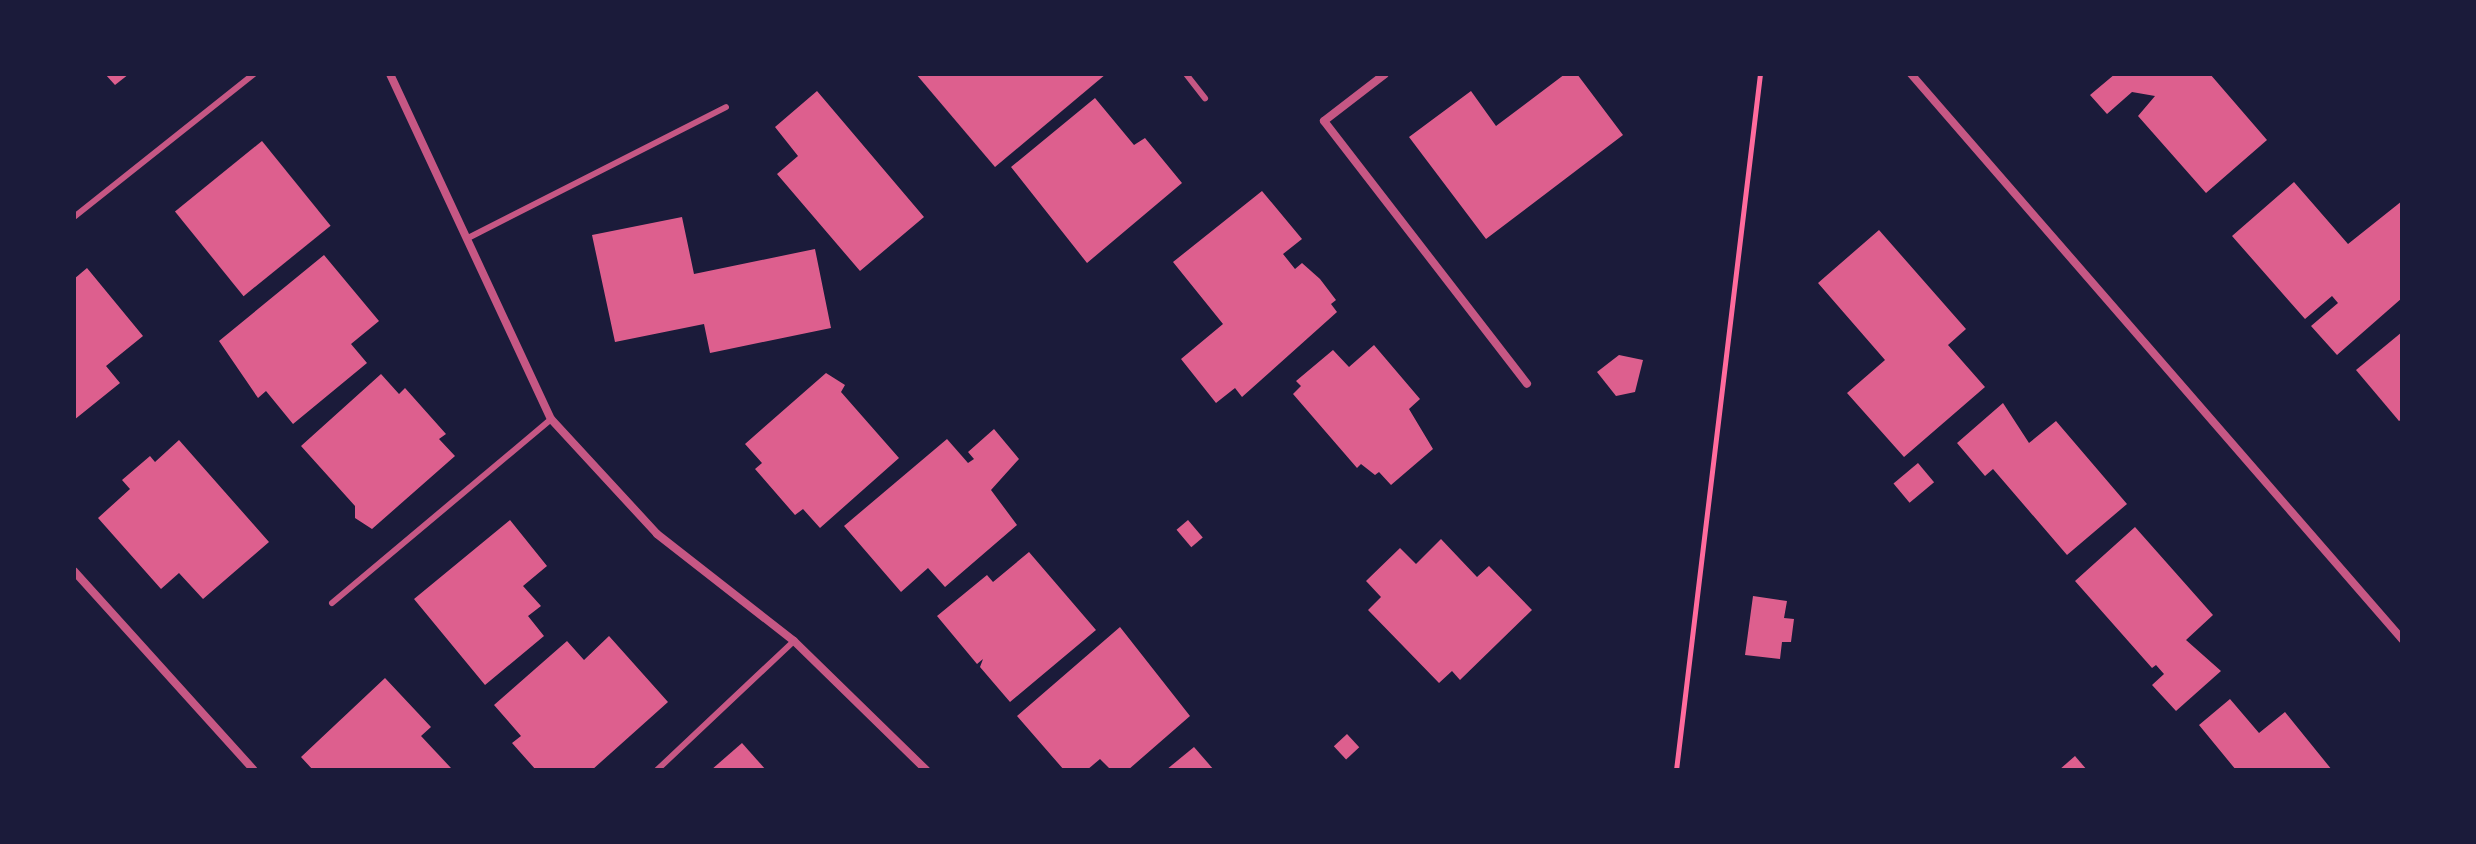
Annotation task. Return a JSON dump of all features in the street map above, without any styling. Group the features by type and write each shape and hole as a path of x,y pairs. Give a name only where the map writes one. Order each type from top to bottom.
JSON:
{"street":[{"path":"390,74 470,237 551,419 657,534 794,641 926,770"},
{"path":"1385,74 1324,121 1527,384"},
{"path":"1911,74 2402,639"},
{"path":"74,571 254,770"}],"lane":[{"path":"74,217 254,74"},
{"path":"1186,74 1205,98"},
{"path":"470,237 726,107"},
{"path":"332,603 551,419"},
{"path":"657,770 794,641"}],"path":[{"path":"1676,770 1760,74"}],"building":[{"path":"105,74 129,74 115,85"},
{"path":"916,74 1106,74 995,167"},
{"path":"1565,74 1577,74 1623,135 1486,239 1409,137 1471,91 1496,126"},
{"path":"2115,74 2210,74 2267,140 2206,193 2138,116 2155,96 2132,92 2107,114 2090,95"},
{"path":"817,91 924,217 860,271 777,174 798,156 775,127"},
{"path":"1095,98 1134,145 1145,138 1182,183 1087,263 1011,167"},
{"path":"262,141 331,226 244,296 175,211"},
{"path":"2294,182 2348,244 2402,201 2402,298 2337,355 2311,326 2338,303 2332,296 2305,319 2232,236"},
{"path":"1262,191 1302,239 1283,254 1295,269 1302,263 1320,279 1336,300 1331,304 1337,312 1242,397 1235,388 1216,403 1181,359 1223,324 1173,262"},
{"path":"682,217 694,274 815,249 831,328 710,353 704,324 615,342 592,235"},
{"path":"1879,230 1966,329 1948,345 1985,387 1904,457 1847,393 1885,360 1818,283"},
{"path":"324,255 379,321 351,344 367,363 293,424 266,391 258,398 219,341"},
{"path":"87,268 143,336 106,366 120,383 74,420 74,279"},
{"path":"2402,332 2402,419 2399,421 2356,370"},
{"path":"1374,345 1420,399 1409,409 1433,449 1391,485 1379,472 1375,475 1361,464 1357,468 1293,394 1301,386 1296,381 1333,350 1349,367"},
{"path":"1619,355 1643,360 1635,392 1616,396 1597,372"},
{"path":"826,373 845,385 841,392 899,458 820,528 803,509 795,515 755,469 762,463 745,444"},
{"path":"381,374 399,394 405,388 446,434 439,439 455,456 372,529 355,518 355,506 301,446"},
{"path":"2003,403 2029,443 2056,421 2127,504 2067,555 1993,469 1985,476 1957,443"},
{"path":"994,429 1019,459 991,490 1017,525 945,587 928,568 901,592 844,526 947,439 968,463 974,459 968,452"},
{"path":"179,440 269,542 203,599 179,573 161,589 98,518 130,489 122,480 150,456 155,462"},
{"path":"1918,463 1934,482 1910,503 1893,484"},
{"path":"510,520 547,566 523,586 541,606 528,616 544,636 485,685 414,599"},
{"path":"1188,520 1203,538 1191,547 1177,530"},
{"path":"2135,527 2213,615 2186,640 2221,671 2176,711 2152,685 2164,674 2156,665 2152,668 2075,581"},
{"path":"1441,539 1477,577 1489,566 1532,610 1460,680 1452,671 1439,683 1368,610 1381,597 1366,581 1400,548 1416,564"},
{"path":"1029,552 1096,630 1010,702 980,667 983,659 977,664 937,616 987,575 993,582"},
{"path":"1753,596 1787,601 1784,618 1794,619 1791,642 1782,642 1780,659 1745,655"},
{"path":"1120,627 1190,716 1128,770 1111,770 1100,759 1087,770 1064,770 1017,716"},
{"path":"609,636 668,702 592,770 536,770 512,743 521,736 494,705 567,641 584,660"},
{"path":"385,678 431,727 421,736 451,768 313,770 301,757"},
{"path":"2230,699 2259,733 2285,712 2332,770 2236,770 2199,725"},
{"path":"1347,734 1359,747 1346,759 1334,746"},
{"path":"742,743 766,770 711,770"},
{"path":"1194,747 1214,770 1166,770"},
{"path":"2075,756 2087,770 2059,770"}]}
